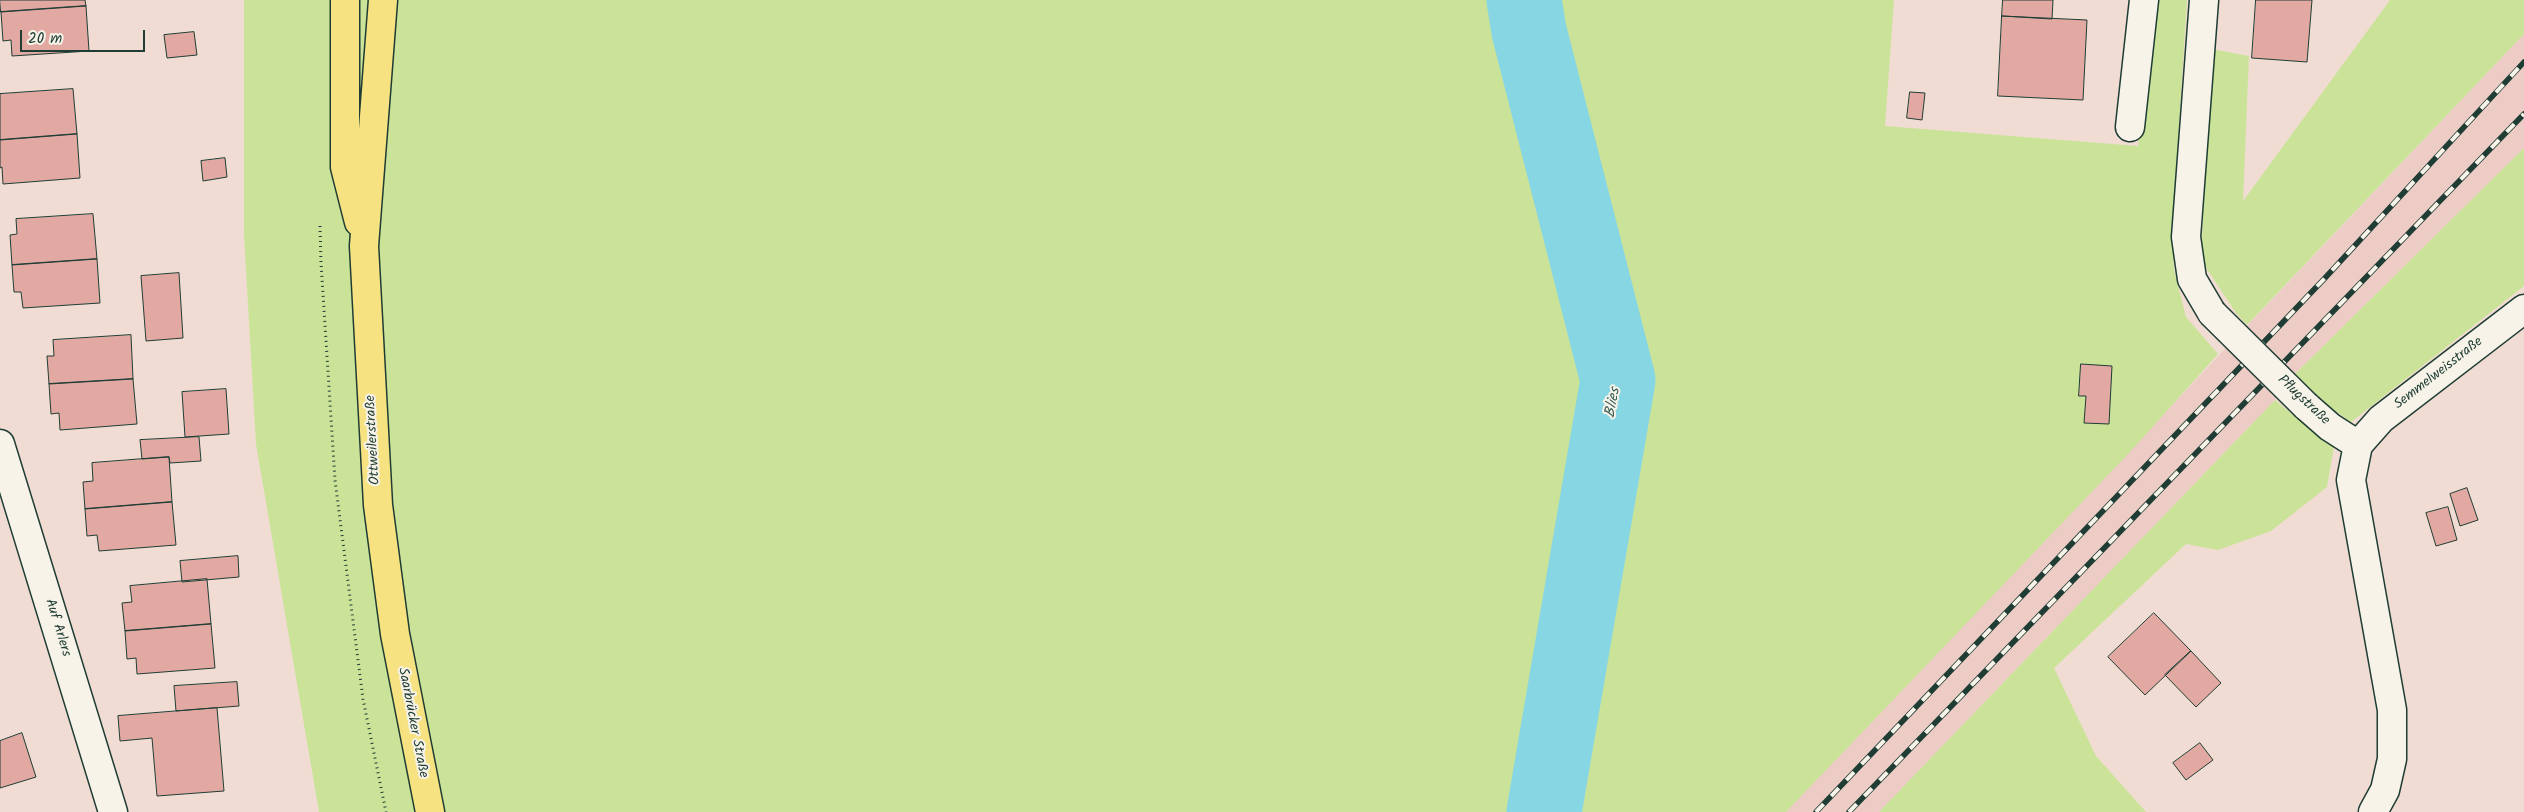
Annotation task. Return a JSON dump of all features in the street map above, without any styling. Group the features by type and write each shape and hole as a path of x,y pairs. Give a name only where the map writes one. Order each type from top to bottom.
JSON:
{"main road":[{"name":"Ottweilerstraße","path":"345,0 345,166 364,246"},
{"name":"Ottweilerstraße","path":"383,0 364,246 378,505 395,634"},
{"name":"Saarbrücker Straße","path":"395,634 430,812"}],"street":[{"path":"2130,127 2144,0"},
{"name":"Pflugstraße","path":"2204,0 2186,237 2192,280 2212,313 2306,406 2330,427 2358,444"},
{"name":"Semmelweisstraße","path":"2358,444 2381,419 2524,308"},
{"name":"Auf Arlers","path":"0,444 113,812"},
{"path":"2358,444 2351,480 2392,710 2392,759 2385,790 2373,812"}],"shaded area":[{"path":"2524,34 2524,148 2295,374 2275,400 1879,812 1786,812"}],"green space":[{"path":"244,0 1894,0 1885,126 2138,146 2154,0 2187,0 2172,233 2174,270 2186,317 2218,354 2129,453 1786,812 319,812 256,444 244,235"},
{"path":"2390,0 2524,0 2524,34 2247,325 2236,313 2201,260 2211,49 2249,56 2243,201"},
{"path":"2524,148 2524,286 2351,422 2325,404 2295,374"},
{"path":"2275,400 2334,446 2327,487 2271,531 2218,550 2186,544 2054,668 2096,756 2146,812 1879,812"}],"building":[{"path":"0,0 85,0 86,6 1,12"},
{"path":"2003,0 2053,0 2052,19 2002,16"},
{"path":"2256,0 2312,0 2307,62 2252,58"},
{"path":"86,6 89,51 12,56 11,40 3,41 1,12"},
{"path":"2002,16 2087,20 2083,100 1998,96"},
{"path":"194,32 197,55 167,58 164,35"},
{"path":"73,89 77,134 0,140 0,94"},
{"path":"1910,92 1925,93 1922,120 1907,118"},
{"path":"77,134 80,178 3,184 2,167 0,168 0,140"},
{"path":"225,158 227,177 203,181 201,161"},
{"path":"93,214 97,259 12,265 10,235 17,234 16,219"},
{"path":"97,259 100,303 23,308 21,292 14,292 12,265"},
{"path":"179,273 183,338 146,341 141,276"},
{"path":"131,335 133,379 49,384 47,356 54,356 53,340"},
{"path":"2081,364 2112,366 2109,424 2084,423 2086,396 2079,396"},
{"path":"133,379 137,424 60,430 59,413 51,414 49,384"},
{"path":"226,389 229,434 185,437 182,392"},
{"path":"199,437 201,461 170,463 169,457 142,459 140,440"},
{"path":"169,457 172,502 85,509 83,482 93,481 92,463"},
{"path":"2467,488 2478,520 2460,526 2450,494"},
{"path":"172,502 176,545 99,551 97,535 87,536 85,509"},
{"path":"2448,507 2457,540 2436,546 2426,513"},
{"path":"238,556 239,577 182,582 180,561"},
{"path":"207,579 211,624 125,631 122,603 132,602 130,586"},
{"path":"2154,613 2191,651 2145,695 2108,657"},
{"path":"211,624 215,668 137,674 136,658 127,659 125,631"},
{"path":"2191,651 2221,683 2196,707 2165,675"},
{"path":"237,682 239,706 176,711 174,686"},
{"path":"217,708 224,791 157,796 152,738 120,741 118,716"},
{"path":"22,733 36,777 0,788 0,741"},
{"path":"2200,743 2213,760 2186,780 2173,763"}],"waterway":[{"name":"Blies","path":"1524,0 1529,31 1618,380 1544,812"}],"railway":[{"path":"1816,812 2325,278 2524,62"},
{"path":"1849,812 2524,114"}]}
